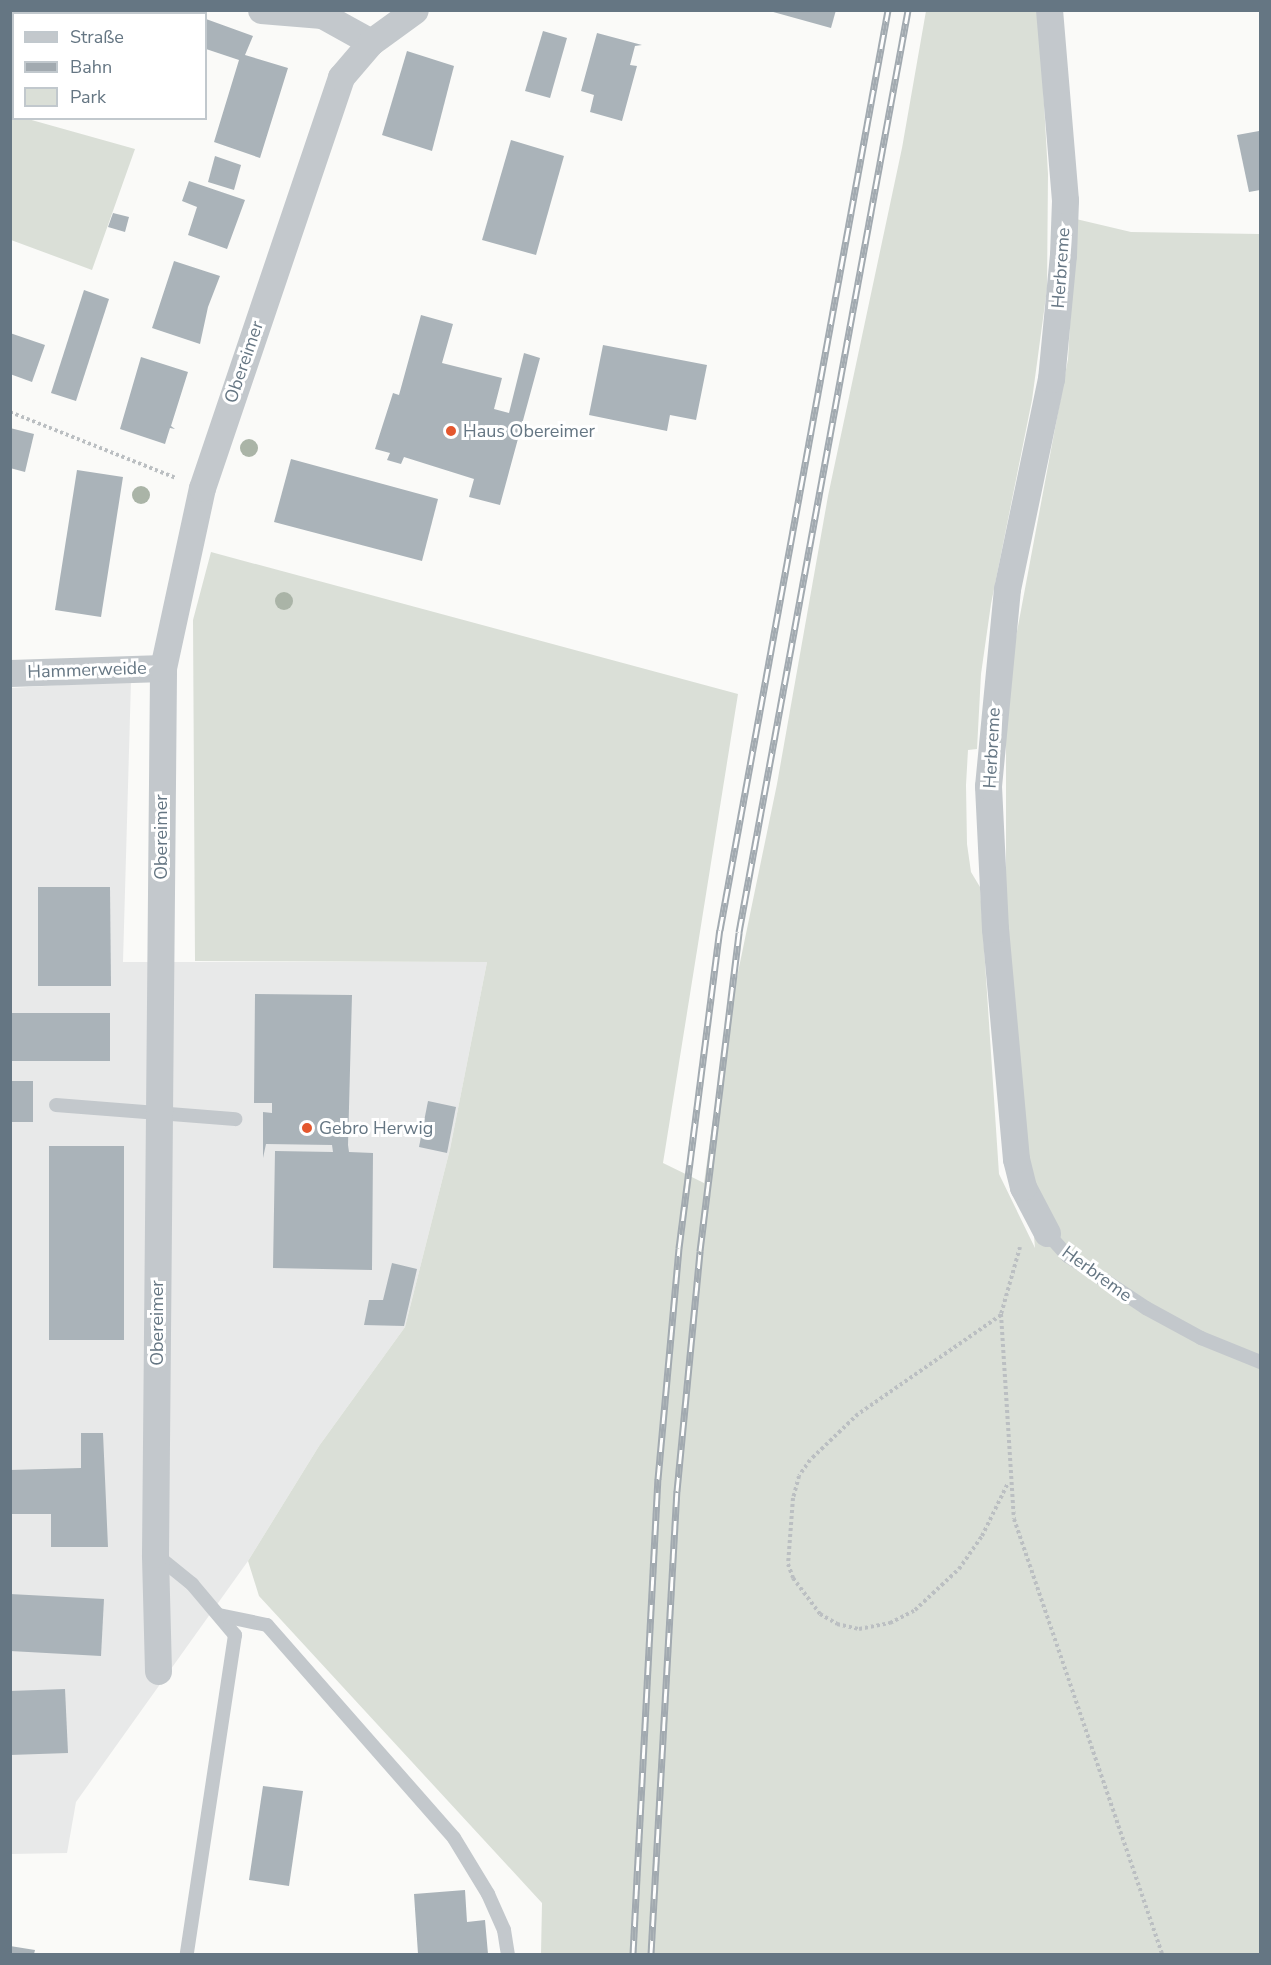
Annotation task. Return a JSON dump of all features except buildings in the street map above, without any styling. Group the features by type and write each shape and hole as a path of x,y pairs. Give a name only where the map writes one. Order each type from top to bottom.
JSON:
{"street":[{"path":"261,10 322,15 371,42"},
{"name":"Obereimer","path":"158,1671 155,1554 163,668 202,488 341,77 371,42 415,10"},
{"name":"Herbreme","path":"1035,1234 1016,1159 995,929 988,786 1007,589 1051,379 1064,255 1065,200 1049,10"},
{"name":"Hammerweide","path":"10,673 163,668"}],"lane":[{"path":"56,1105 235,1119"},
{"name":"Herbreme","path":"1035,1234 1146,1308 1201,1338 1260,1362"},
{"path":"155,1554 192,1584 235,1635 236,1647 187,1954"},
{"path":"219,1615 267,1625 454,1838 488,1893 504,1930 508,1954"}],"path":[{"path":"10,412 202,488"},
{"path":"1035,1234 1017,1268 1001,1314 1008,1481 1014,1519 1031,1580 1162,1954"},
{"path":"1001,1314 858,1414 810,1461 799,1476 794,1498 788,1564 793,1578 820,1614 837,1624 859,1629 890,1623 915,1610 959,1569 982,1536 1008,1481"}],"shaded area":[{"path":"131,681 123,962 487,962 450,1149 405,1327 319,1446 248,1561 76,1802 67,1853 11,1854 11,688"}],"green space":[{"path":"926,11 1037,11 1040,33 1048,174 1047,289 1032,400 991,604 981,674 977,749 968,750 966,785 967,844 971,872 980,887 999,1174 1035,1248 1006,909 1006,727 1015,642 1068,359 1076,219 1131,232 1260,234 1260,1954 541,1954 542,1903 259,1596 248,1561 319,1446 405,1327 450,1149 487,962 195,961 193,620 211,552 738,694 663,1163 704,1183 725,1035 777,784 828,496 902,148"},
{"path":"10,114 12,120 32,120 135,149 92,270 11,240"}],"railway":[{"path":"633,1954 658,1479 679,1248 720,930 888,10"},
{"path":"651,1954 677,1491 700,1251 739,932 908,10"}],"place":[{"name":"Haus Obereimer","path":"451,431"},
{"name":"Gebro Herwig","path":"307,1128"}]}
